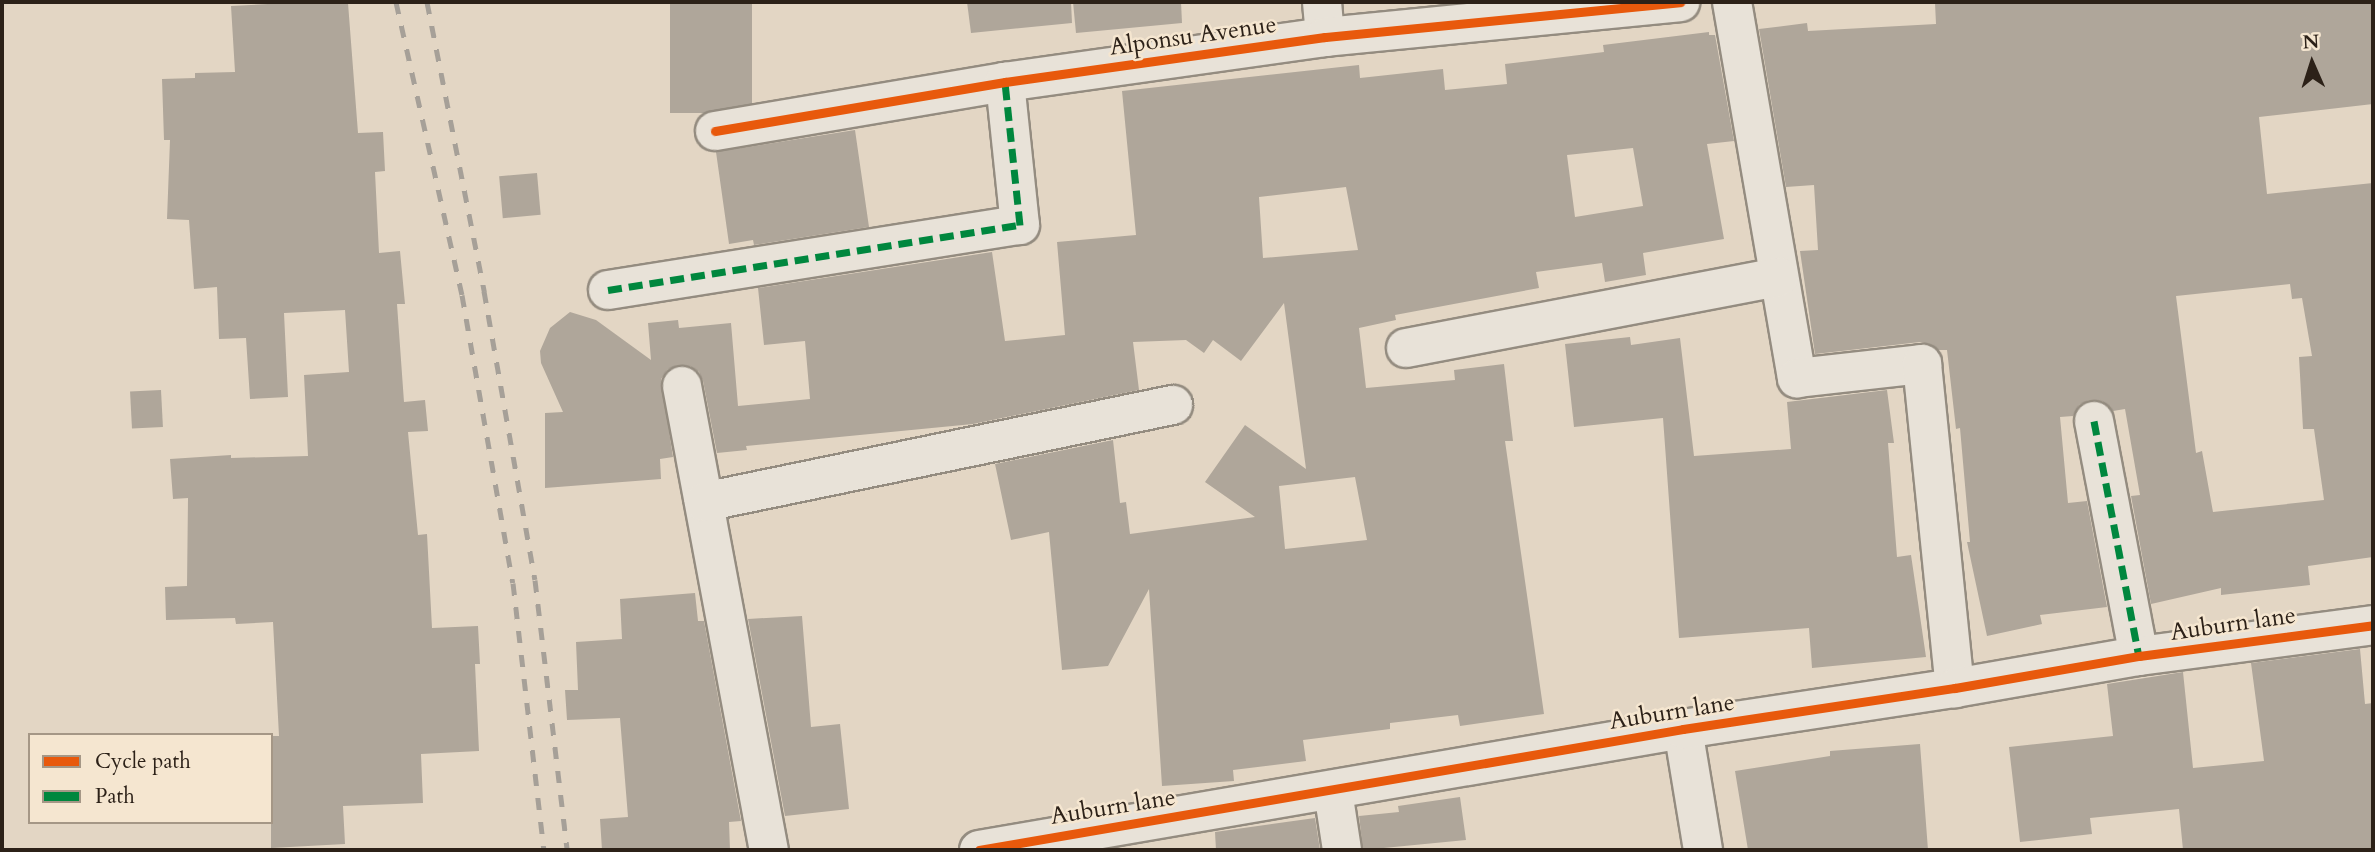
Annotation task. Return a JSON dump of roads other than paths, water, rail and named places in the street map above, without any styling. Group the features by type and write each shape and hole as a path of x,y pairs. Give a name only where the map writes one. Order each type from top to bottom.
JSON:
{"street":[{"name":"Alponsu Avenue","path":"715,131 1004,82 1324,19 1680,2"},
{"path":"1732,2 1777,277 1797,378 1922,364 1955,688"},
{"path":"608,290 1020,225 1004,82"},
{"path":"1406,348 1777,277"},
{"path":"682,386 769,850"},
{"path":"704,502 1173,405"},
{"path":"2094,421 2139,656"},
{"name":"Auburn lane","path":"979,850 1019,846 1683,729 1955,688 2139,656 2373,625"},
{"path":"1683,729 1703,850"},
{"path":"1333,791 1342,850"}],"railway":[{"path":"396,2 462,295 513,583 544,850"},
{"path":"427,2 484,291 535,580 567,850"}]}
